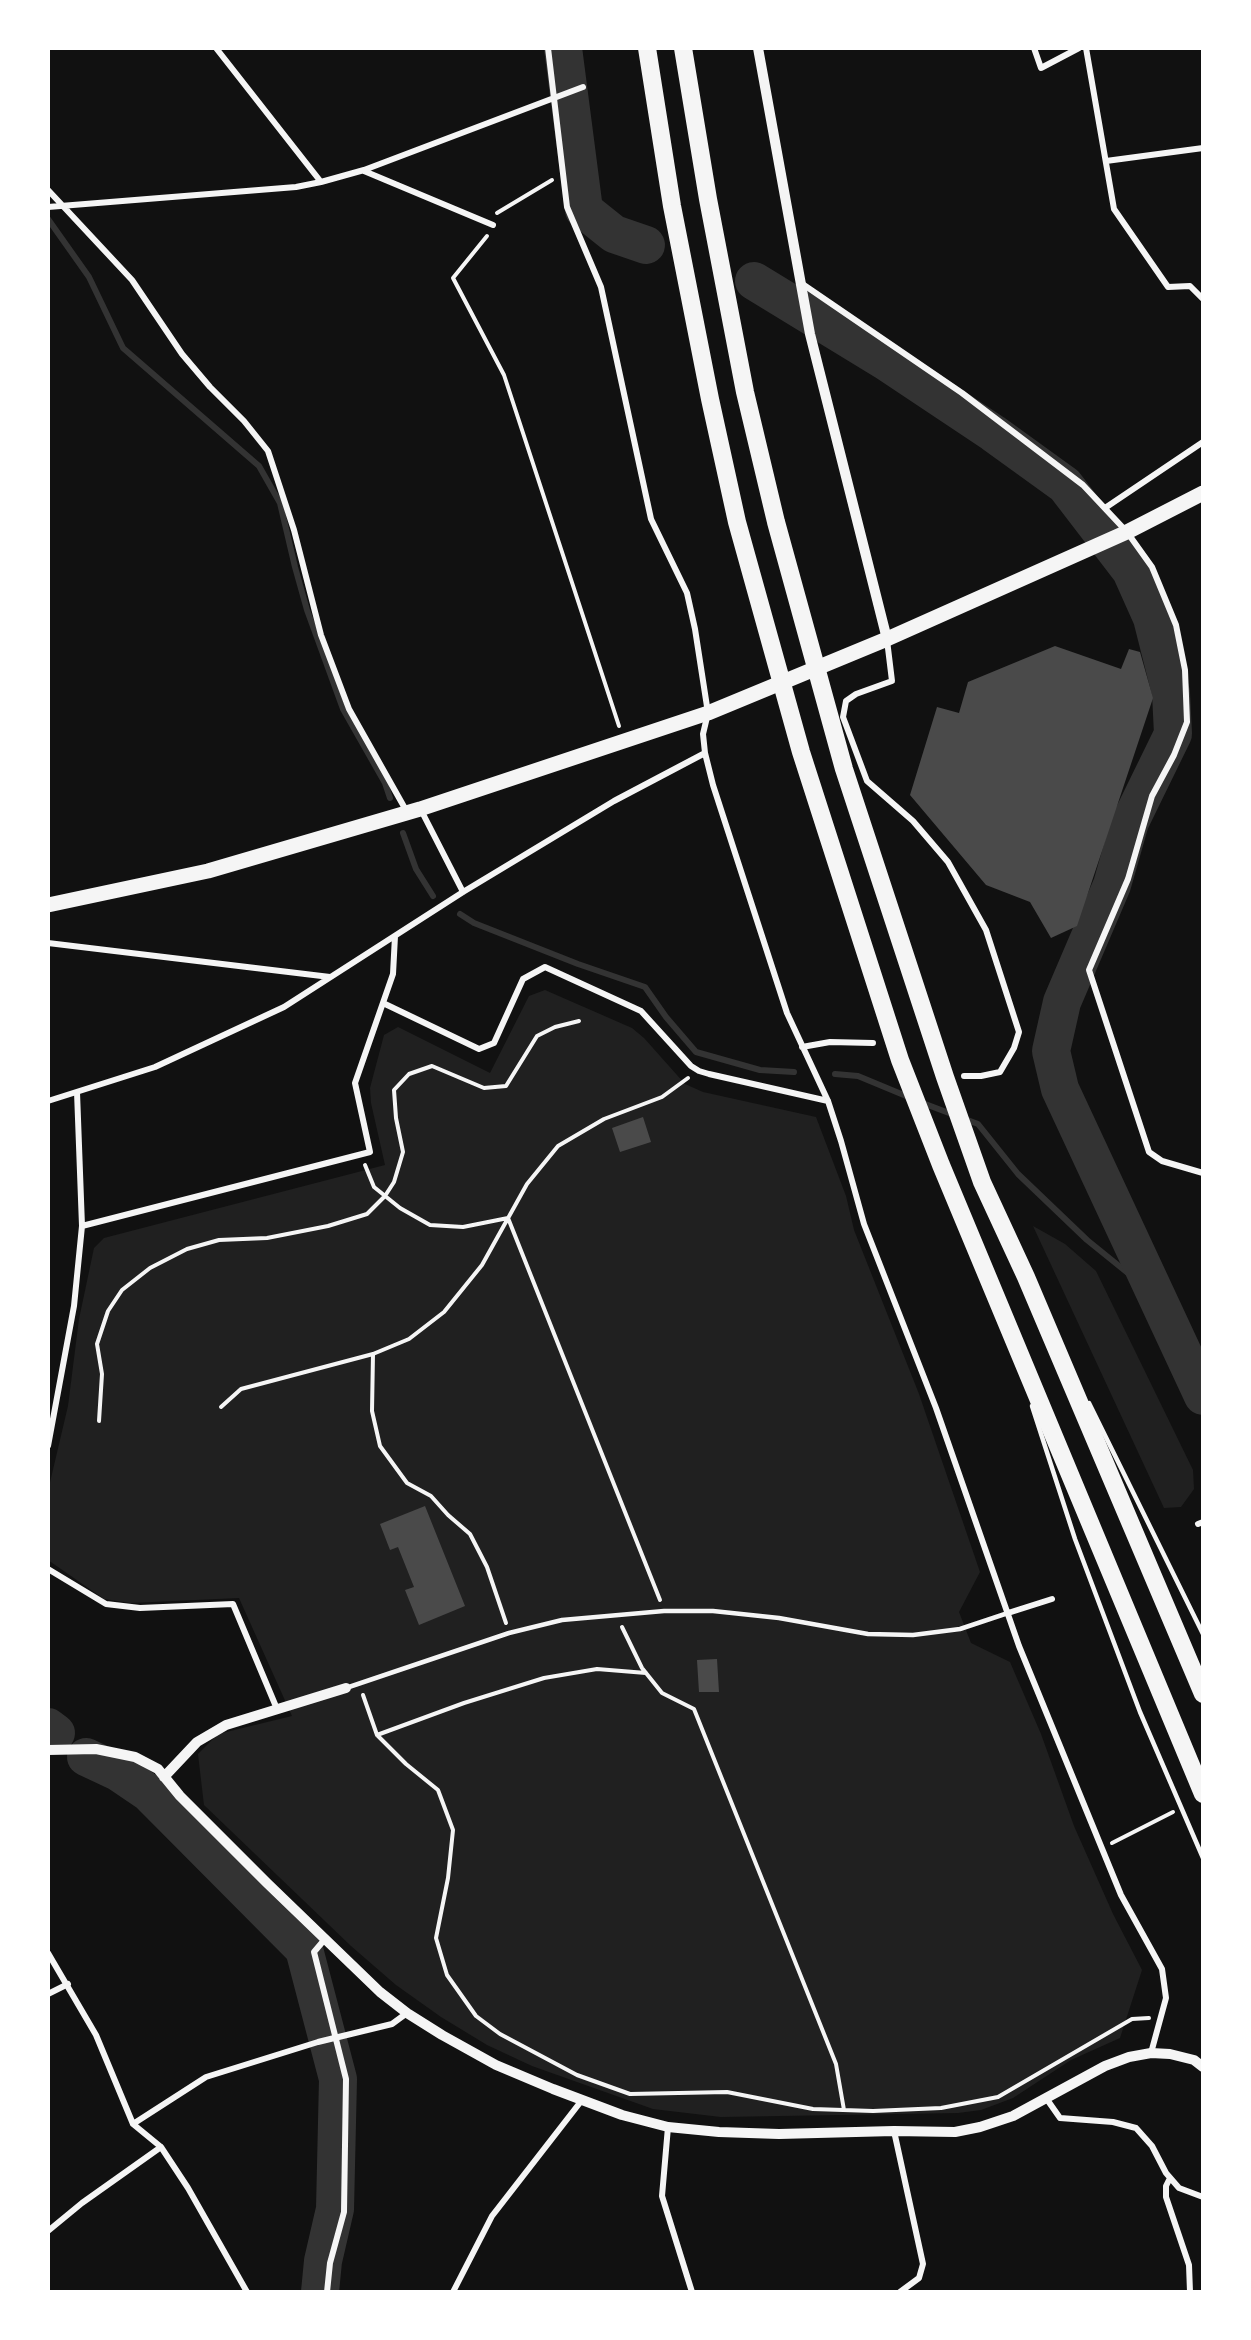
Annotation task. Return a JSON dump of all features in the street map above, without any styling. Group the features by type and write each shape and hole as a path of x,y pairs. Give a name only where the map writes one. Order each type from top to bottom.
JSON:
{"highway":[{"path":"647,48 672,206 737,522 809,777 900,1060 1203,1794"},
{"path":"683,48 708,199 745,392 776,522 853,795 945,1077 989,1199 1026,1277 1203,1694"}],"main road":[{"path":"48,905 208,872 414,811 708,713 887,639 1127,532 1203,493"}],"street":[{"path":"216,48 321,182"},
{"path":"548,48 567,207 601,287 651,519 687,593 708,713 703,734 713,785 786,1013 828,1101 842,1141 864,1224 936,1408 1018,1646 1121,1894 1162,1969 1166,1998 1151,2053"},
{"path":"758,48 810,334 887,639 892,681 856,694 846,701 843,717 867,781 914,821 948,862 986,930 1019,1032 1014,1048 1000,1072 981,1076 964,1076"},
{"path":"1034,48 1041,68 1080,48"},
{"path":"1086,48 1114,209 1168,287 1190,286 1203,299"},
{"path":"48,207 296,187 321,182 364,170 583,87"},
{"path":"1106,161 1203,148"},
{"path":"364,170 492,225"},
{"path":"48,190 132,280 182,354 268,451 294,530 321,635 349,709 463,892"},
{"path":"801,284 962,393 1083,485 1127,532 1152,567 1176,625 1185,670 1187,722 1174,755 1152,796 1128,879 1089,970 1149,1152 1162,1161 1203,1173"},
{"path":"1105,508 1203,442"},
{"path":"48,1101 155,1067 284,1008 463,892 614,801 705,753"},
{"path":"82,1226 370,1152 356,1083 393,974 396,936"},
{"path":"48,943 331,977"},
{"path":"383,1003 479,1049 494,1043 523,979 545,967 641,1011 691,1066 699,1071 828,1101"},
{"path":"802,1047 830,1042 873,1043"},
{"path":"48,1446 74,1306 82,1226 77,1092"},
{"path":"48,1569 106,1604 140,1608 233,1604 277,1709"},
{"path":"1008,1613 1052,1599"},
{"path":"164,1777 196,1742 226,1725 346,1688"},
{"path":"48,1749 96,1749 135,1757 158,1770 180,1796 325,1940 380,1992 407,2013 496,2065 622,2115 668,2127 719,2132 779,2134 955,2132 980,2127 1013,2116 1105,2066 1129,2057 1151,2053 1170,2054 1194,2060 1203,2067"},
{"path":"325,1940 314,1952 346,2079 344,2212 330,2263 327,2292"},
{"path":"48,1953 96,2035 134,2124 161,2147 188,2188 247,2292"},
{"path":"48,1994 68,1984"},
{"path":"134,2124 206,2077 318,2042 392,2024 407,2013"},
{"path":"1046,2098 1060,2118 1113,2122 1136,2128 1152,2146 1170,2178 1179,2188 1203,2197"},
{"path":"453,2292 492,2216 582,2100"},
{"path":"668,2127 662,2196 692,2292"},
{"path":"894,2131 923,2264 920,2278 900,2292"},
{"path":"48,2231 82,2203 161,2147"},
{"path":"1170,2178 1166,2186 1166,2197 1189,2265 1190,2292"}],"lane":[{"path":"1026,1277 1073,1371"},
{"path":"995,1291 1024,1381"},
{"path":"1083,1392 1203,1634"},
{"path":"1031,1403 1075,1539 1140,1712 1203,1858"},
{"path":"346,1688 509,1632 561,1620 664,1611 712,1611 779,1618 868,1634 913,1635 960,1629 1008,1613"}],"path":[{"path":"562,174 497,212 486,238 453,278 504,375 624,741"},
{"path":"99,1421 102,1374 97,1344 108,1311 122,1290 150,1268 187,1249 219,1240 267,1238 328,1226 367,1214 385,1196 394,1182 404,1152 396,1118 394,1090 409,1074 432,1066 484,1088 506,1086 537,1036 555,1027 579,1021"},
{"path":"221,1407 241,1389 373,1354 409,1339 444,1312 482,1265 527,1184 558,1146 604,1119 662,1097 699,1071"},
{"path":"360,1154 374,1187 400,1208 430,1225 463,1227 508,1218"},
{"path":"508,1218 664,1611"},
{"path":"373,1354 372,1411 380,1446 407,1483 431,1496 470,1534 487,1567 509,1632"},
{"path":"617,1615 646,1673 662,1693 694,1709 836,2064 844,2110"},
{"path":"377,1735 464,1703 544,1678 597,1669 646,1673"},
{"path":"358,1683 377,1735 406,1764 438,1790 453,1830 448,1878 436,1938 447,1975 476,2016 501,2034 577,2075 630,2094 727,2092 813,2109 941,2108 998,2097 1132,2019 1162,2017"},
{"path":"1102,1848 1181,1808"}],"shaded area":[{"path":"545,990 632,1028 644,1038 685,1084 703,1092 816,1117 846,1196 854,1230 919,1394 980,1572 959,1612 971,1643 1010,1662 1041,1734 1074,1826 1113,1914 1142,1970 1120,2038 1071,2060 1013,2098 981,2110 958,2113 721,2117 653,2109 532,2066 487,2045 441,2017 396,1985 351,1946 204,1805 198,1754 218,1734 292,1716 239,1598 131,1603 104,1599 48,1560 48,1491 68,1406 79,1319 94,1248 104,1238 385,1165 371,1103 370,1088 384,1035 398,1027 490,1073 529,996"},
{"path":"1033,1226 1065,1244 1096,1271 1193,1470 1194,1489 1181,1507 1164,1508"}],"building":[{"path":"1055,646 1121,669 1129,649 1140,652 1153,698 1077,926 1051,938 1030,902 986,885 910,795 937,707 959,713 968,682"},
{"path":"643,1117 651,1142 620,1152 612,1128"},
{"path":"425,1506 465,1606 419,1625 405,1590 414,1587 398,1547 390,1550 380,1524"},
{"path":"717,1659 719,1692 699,1692 697,1660"}],"waterway":[{"path":"563,48 584,210 614,234 646,245"},
{"path":"48,219 89,277 123,348 259,466 280,503 307,610 343,709 385,783 390,798"},
{"path":"754,281 885,361 993,433 1065,485 1131,571 1152,618 1171,693 1173,734 1130,822 1112,885 1062,1002 1051,1051 1060,1089 1203,1396"},
{"path":"403,833 416,869 433,896"},
{"path":"460,914 474,923 578,964 645,987 666,1017 696,1052 760,1070 794,1072"},
{"path":"835,1074 858,1076 911,1098"},
{"path":"920,1102 978,1124 1018,1174 1087,1240 1155,1295"},
{"path":"48,1727 56,1733"},
{"path":"86,1757 118,1772 149,1793 304,1949 338,2079 335,2209 323,2261 320,2292"}]}
